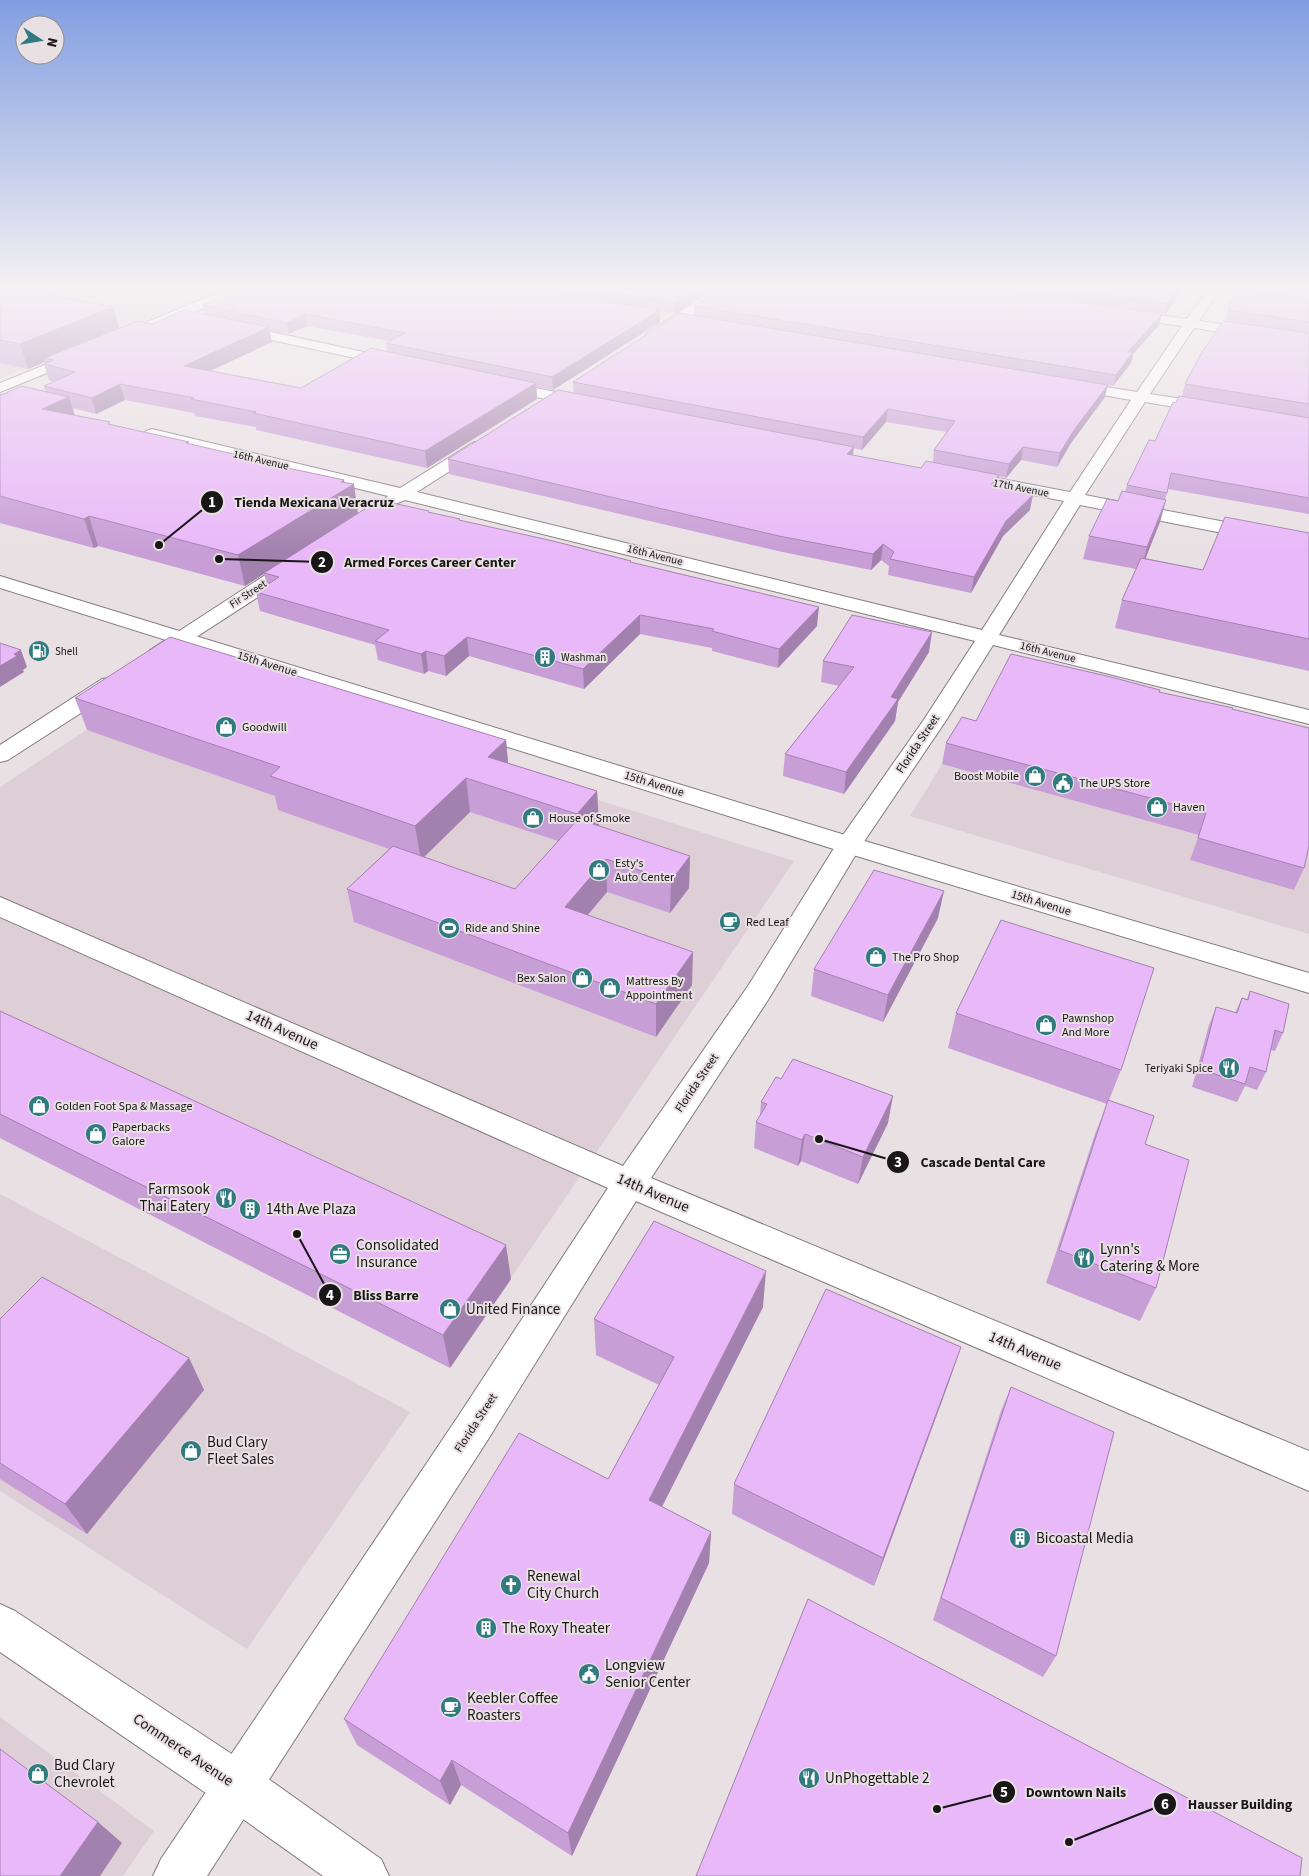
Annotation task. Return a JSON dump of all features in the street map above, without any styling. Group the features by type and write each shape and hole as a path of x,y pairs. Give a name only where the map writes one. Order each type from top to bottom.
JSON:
{"street":[{"path":"3,395 40,377"},
{"name":"Florida Street","path":"178,1876 473,1428 629,1183 758,993 849,845 934,722 1074,499 1154,377"},
{"path":"489,382 606,406"},
{"path":"534,411 580,382"},
{"path":"1052,382 1225,411"},
{"name":"16th Avenue","path":"134,430 403,494 1309,717"},
{"path":"379,509 496,435"},
{"name":"17th Avenue","path":"947,474 1309,544"},
{"name":"Fir Street","path":"142,663 315,551"},
{"name":"15th Avenue","path":"0,582 183,637 849,845 1309,983"},
{"path":"0,755 126,674"},
{"name":"14th Avenue","path":"0,906 629,1183 1309,1471"},
{"name":"Commerce Avenue","path":"0,1626 236,1786 364,1876"}],"shaded area":[{"path":"179,669 794,861 450,1368 0,1138 0,787"},
{"path":"958,738 1309,832 1309,934 910,816"},
{"name":"Bud Clary Fleet Sales","path":"0,1194 410,1412 247,1649 0,1491"},
{"name":"Bud Clary Chevrolet","path":"0,1717 154,1831 123,1876 0,1876"}],"building":[{"path":"65,377 240,377 301,388 321,377 506,377 536,383 425,451 191,399 194,398 120,384 92,398 44,386"},
{"path":"581,377 1058,377 1108,385 1074,430 1060,453 1023,447 1009,464 934,450 955,421 888,409 863,437 573,382"},
{"path":"1189,377 1309,377 1309,404 1185,384"},
{"path":"21,386 69,397 42,409 110,422 108,424 189,442 186,443 272,463 269,464 344,480 341,482 354,484 238,555 89,516 84,519 0,496 0,394 2,395"},
{"path":"558,390 854,447 847,454 921,468 926,461 999,475 991,485 1033,495 1006,521 974,577 890,559 894,552 883,544 873,554 779,536 448,459"},
{"path":"1179,396 1309,418 1309,498 1171,473 1167,493 1127,485 1149,440 1155,441 1173,402 1176,403"},
{"path":"1122,491 1166,500 1147,547 1089,536 1107,499 1118,501"},
{"path":"379,500 819,607 779,649 712,631 714,629 640,615 583,669 467,637 444,656 426,651 421,654 375,641 389,630 256,592 279,577 264,573"},
{"path":"1225,517 1309,533 1309,639 1122,600 1141,558 1203,570"},
{"path":"852,615 932,632 891,697 898,699 846,772 785,754 854,667 823,661"},
{"path":"170,637 506,740 488,757 597,791 577,814 466,778 415,826 270,776 280,767 75,698"},
{"path":"0,643 21,650 14,654 17,656 0,666"},
{"path":"1011,654 1111,677 1160,690 1159,692 1233,708 1309,728 1309,846 1304,868 1198,838 1206,813 946,743 962,717 976,721"},
{"path":"578,819 690,856 671,881 606,859 565,907 693,952 656,1004 347,889 393,846 515,889"},
{"name":"The Pro Shop","path":"874,870 944,891 888,995 814,969"},
{"name":"Pawnshop And More","path":"1001,920 1154,968 1121,1070 956,1013"},
{"name":"Teriyaki Spice","path":"1250,991 1289,1004 1283,1033 1275,1030 1266,1072 1250,1067 1245,1084 1200,1069 1216,1007 1237,1013 1242,998 1248,1000"},
{"name":"14th Ave Plaza","path":"0,1011 506,1245 443,1335 0,1114"},
{"path":"793,1059 893,1096 863,1157 805,1134 802,1140 756,1122 767,1104 761,1102 776,1077 781,1079"},
{"path":"1108,1100 1154,1116 1145,1144 1189,1160 1156,1288 1059,1250"},
{"path":"654,1221 766,1271 649,1500 711,1532 568,1833 452,1760 440,1781 344,1719 519,1433 608,1479 674,1357 594,1319"},
{"path":"42,1277 189,1358 65,1504 0,1463 0,1319"},
{"path":"826,1289 961,1347 883,1558 734,1484"},
{"name":"Bicoastal Media","path":"1011,1387 1114,1432 1056,1656 941,1598"},
{"path":"808,1599 1302,1858 1300,1876 696,1876"},
{"path":"0,1749 98,1822 60,1876 0,1876"}],"place":[{"name":"Tienda Mexicana Veracruz","path":"159,545"},
{"name":"Armed Forces Career Center","path":"219,559"},
{"name":"Shell","path":"39,651"},
{"name":"Washman","path":"545,657"},
{"name":"Goodwill","path":"226,727"},
{"name":"Boost Mobile","path":"1035,776"},
{"name":"The UPS Store","path":"1063,783"},
{"name":"Haven","path":"1157,807"},
{"name":"House of Smoke","path":"533,818"},
{"name":"Esty's Auto Center","path":"599,870"},
{"name":"Red Leaf","path":"730,922"},
{"name":"Ride and Shine","path":"449,928"},
{"name":"The Pro Shop","path":"876,957"},
{"name":"Bex Salon","path":"582,978"},
{"name":"Mattress By Appointment","path":"610,988"},
{"name":"Pawnshop And More","path":"1046,1025"},
{"name":"Teriyaki Spice","path":"1229,1068"},
{"name":"Golden Foot Spa & Massage","path":"39,1106"},
{"name":"Paperbacks Galore","path":"96,1134"},
{"name":"Cascade Dental Care","path":"819,1139"},
{"name":"Farmsook Thai Eatery","path":"226,1198"},
{"name":"14th Ave Plaza","path":"250,1209"},
{"name":"Bliss Barre","path":"297,1234"},
{"name":"Consolidated Insurance","path":"340,1254"},
{"name":"Lynn's Catering & More","path":"1084,1258"},
{"name":"United Finance","path":"450,1309"},
{"name":"Bud Clary Fleet Sales","path":"191,1451"},
{"name":"Bicoastal Media","path":"1020,1538"},
{"name":"Renewal City Church","path":"511,1585"},
{"name":"The Roxy Theater","path":"486,1628"},
{"name":"Longview Senior Center","path":"589,1674"},
{"name":"Keebler Coffee Roasters","path":"451,1707"},
{"name":"Bud Clary Chevrolet","path":"38,1774"},
{"name":"UnPhogettable 2","path":"809,1778"},
{"name":"Downtown Nails","path":"937,1809"},
{"name":"Hausser Building","path":"1069,1842"}]}
